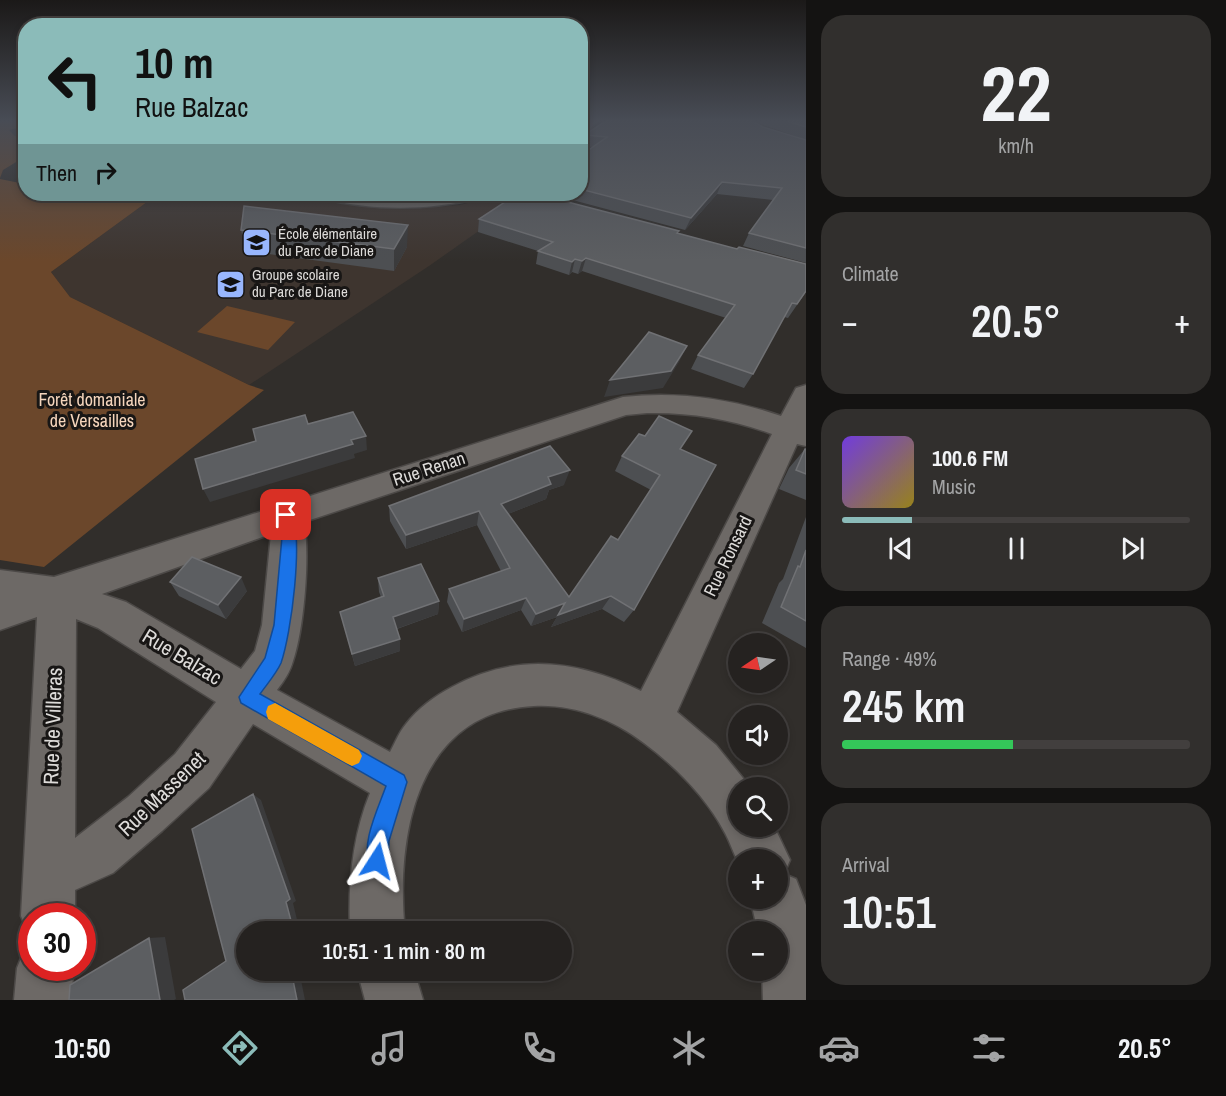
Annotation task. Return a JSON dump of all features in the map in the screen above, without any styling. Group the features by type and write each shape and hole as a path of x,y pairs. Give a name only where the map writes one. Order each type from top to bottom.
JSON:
{"street":[{"path":"359,201 383,206 442,201"},
{"name":"Rue Ronsard","path":"651,719 798,432 806,394"},
{"name":"Rue Renan","path":"0,612 286,515 623,406 655,403 696,405 744,413 798,432"},
{"name":"Rue Massenet","path":"48,896 192,771 273,661 282,625 289,537 286,515"},
{"path":"0,587 57,594"},
{"name":"Rue Balzac","path":"57,594 112,615 248,697 397,782"},
{"name":"Rue de Villeras","path":"48,896 57,594"},
{"path":"377,921 374,900 378,841 397,782 424,737 455,709 490,691 528,683 569,685 610,697 651,719 696,757 728,798"},
{"path":"789,913 792,1000"},
{"path":"44,1000 45,981"},
{"path":"388,981 394,1000"}],"shaded area":[{"name":"Groupe scolaire du Parc de Diane","path":"148,201 340,201 406,209 460,205 475,201 521,201 429,266 249,385 70,297 51,272"}],"green space":[{"path":"0,168 7,168 3,170 0,178"},
{"name":"Forêt domaniale de Versailles","path":"0,179 18,183 18,201 148,201 51,272 70,297 249,385 264,390 44,567 0,560"},
{"path":"227,306 295,322 268,350 197,332"}],"building":[{"path":"588,168 806,168 806,248 749,233 782,188 722,182 691,218 588,191"},
{"path":"506,201 564,201 679,231 677,233 737,249 739,247 806,264 806,291 797,304 792,303 753,374 698,355 735,305 586,258 582,261 575,259 572,262 538,251 553,242 479,219"},
{"path":"244,206 408,225 394,249 241,230"},
{"path":"649,332 687,346 671,371 610,380"},
{"path":"353,412 366,436 351,440 353,444 203,489 195,459 256,441 253,429 305,415 308,424"},
{"path":"659,416 692,431 680,449 716,465 634,610 611,596 558,615 565,603 536,614 526,598 464,619 449,589 510,568 479,511 406,535 389,506 550,446 570,470 548,477 551,484 501,504 569,597 611,536 618,540 660,475 622,456 639,434 645,436"},
{"path":"806,449 806,474 796,470"},
{"path":"806,550 806,621 781,607"},
{"path":"192,557 241,577 218,605 170,582"},
{"path":"421,564 439,601 393,617 400,639 352,654 340,612 384,596 378,578"},
{"path":"253,794 290,899 286,902 291,921 236,921 236,981 293,981 297,1000 185,1000 183,990 226,961 192,829"},
{"path":"149,938 160,1000 69,1000 70,985 77,981 96,981 96,970"}],"slow traffic":[{"path":"275,712 352,756"}],"place":[{"name":"École élémentaire du Parc de Diane","path":"257,243"},
{"name":"Groupe scolaire du Parc de Diane","path":"231,284"}],"route":[{"path":"286,515 289,537 282,625 273,661 248,697 397,782 378,841 377,861"}]}
